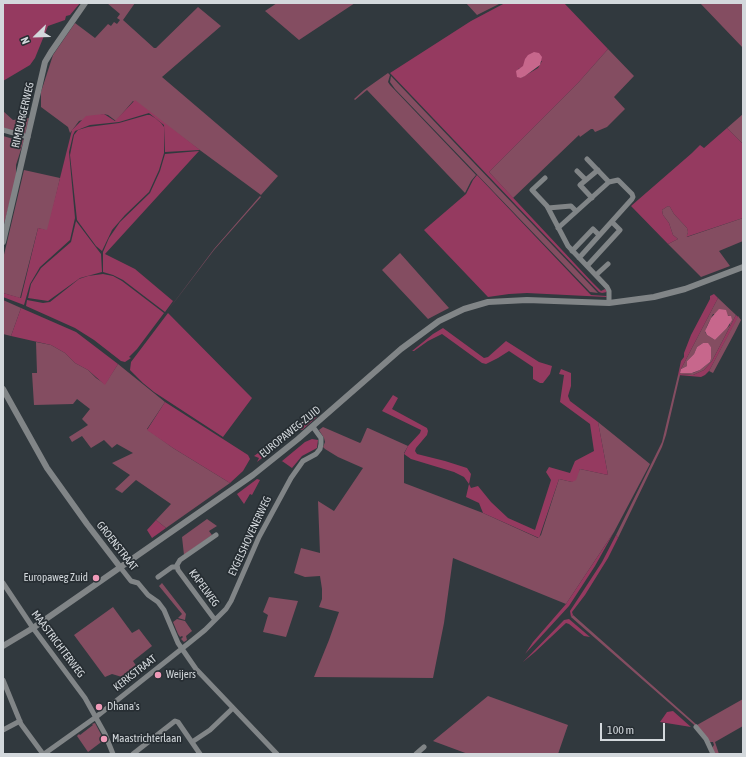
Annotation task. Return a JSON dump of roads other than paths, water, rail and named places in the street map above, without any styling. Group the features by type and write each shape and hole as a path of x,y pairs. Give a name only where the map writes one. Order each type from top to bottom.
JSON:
{"street":[{"name":"RIMBURGERWEG","path":"3,242 45,62 50,52 85,3"},
{"path":"3,130 28,137"},
{"path":"587,159 609,182"},
{"path":"592,198 580,185 598,170"},
{"path":"577,171 586,180"},
{"path":"545,178 532,190 548,208 567,246 608,289 609,303"},
{"path":"558,228 609,182 618,180 633,197 578,258"},
{"path":"548,208 571,206 576,211"},
{"path":"587,266 620,230 612,222"},
{"path":"572,251 593,229 599,235"},
{"path":"596,275 608,264"},
{"name":"EUROPAWEG-ZUID","path":"3,646 33,628 221,498 313,427 411,341 439,321 459,311 488,302 545,300 609,303 654,298 685,289 743,267"},
{"name":"GROENSTRAAT","path":"3,389 47,468 87,524 131,581 138,583 148,595 158,602 164,610 181,649 196,669 277,754"},
{"name":"EYGELSHOVENERWEG","path":"181,649 215,620 231,601 259,537 291,478 303,461 316,454 320,449 321,441 313,427"},
{"name":"KAPELWEG","path":"215,620 177,567 180,560 216,535"},
{"name":"KAPELWEG","path":"158,576 172,567 177,567"},
{"name":"MAASTRICHTERWEG","path":"3,583 33,628 82,692 96,717"},
{"name":"KERKSTRAAT","path":"43,754 96,717 181,649"},
{"path":"3,680 20,722 43,754"},
{"path":"192,742 210,730 233,708"},
{"path":"96,717 113,754"},
{"path":"133,754 175,721 178,722 200,754"},
{"path":"3,730 20,722"},
{"path":"696,727 706,739 713,754"},
{"path":"416,754 424,747"}],"place":[{"name":"Europaweg Zuid","path":"96,578"},
{"name":"Weijers","path":"158,675"},
{"name":"Dhana's","path":"99,707"},
{"name":"Maastrichterlaan","path":"104,739"}]}
